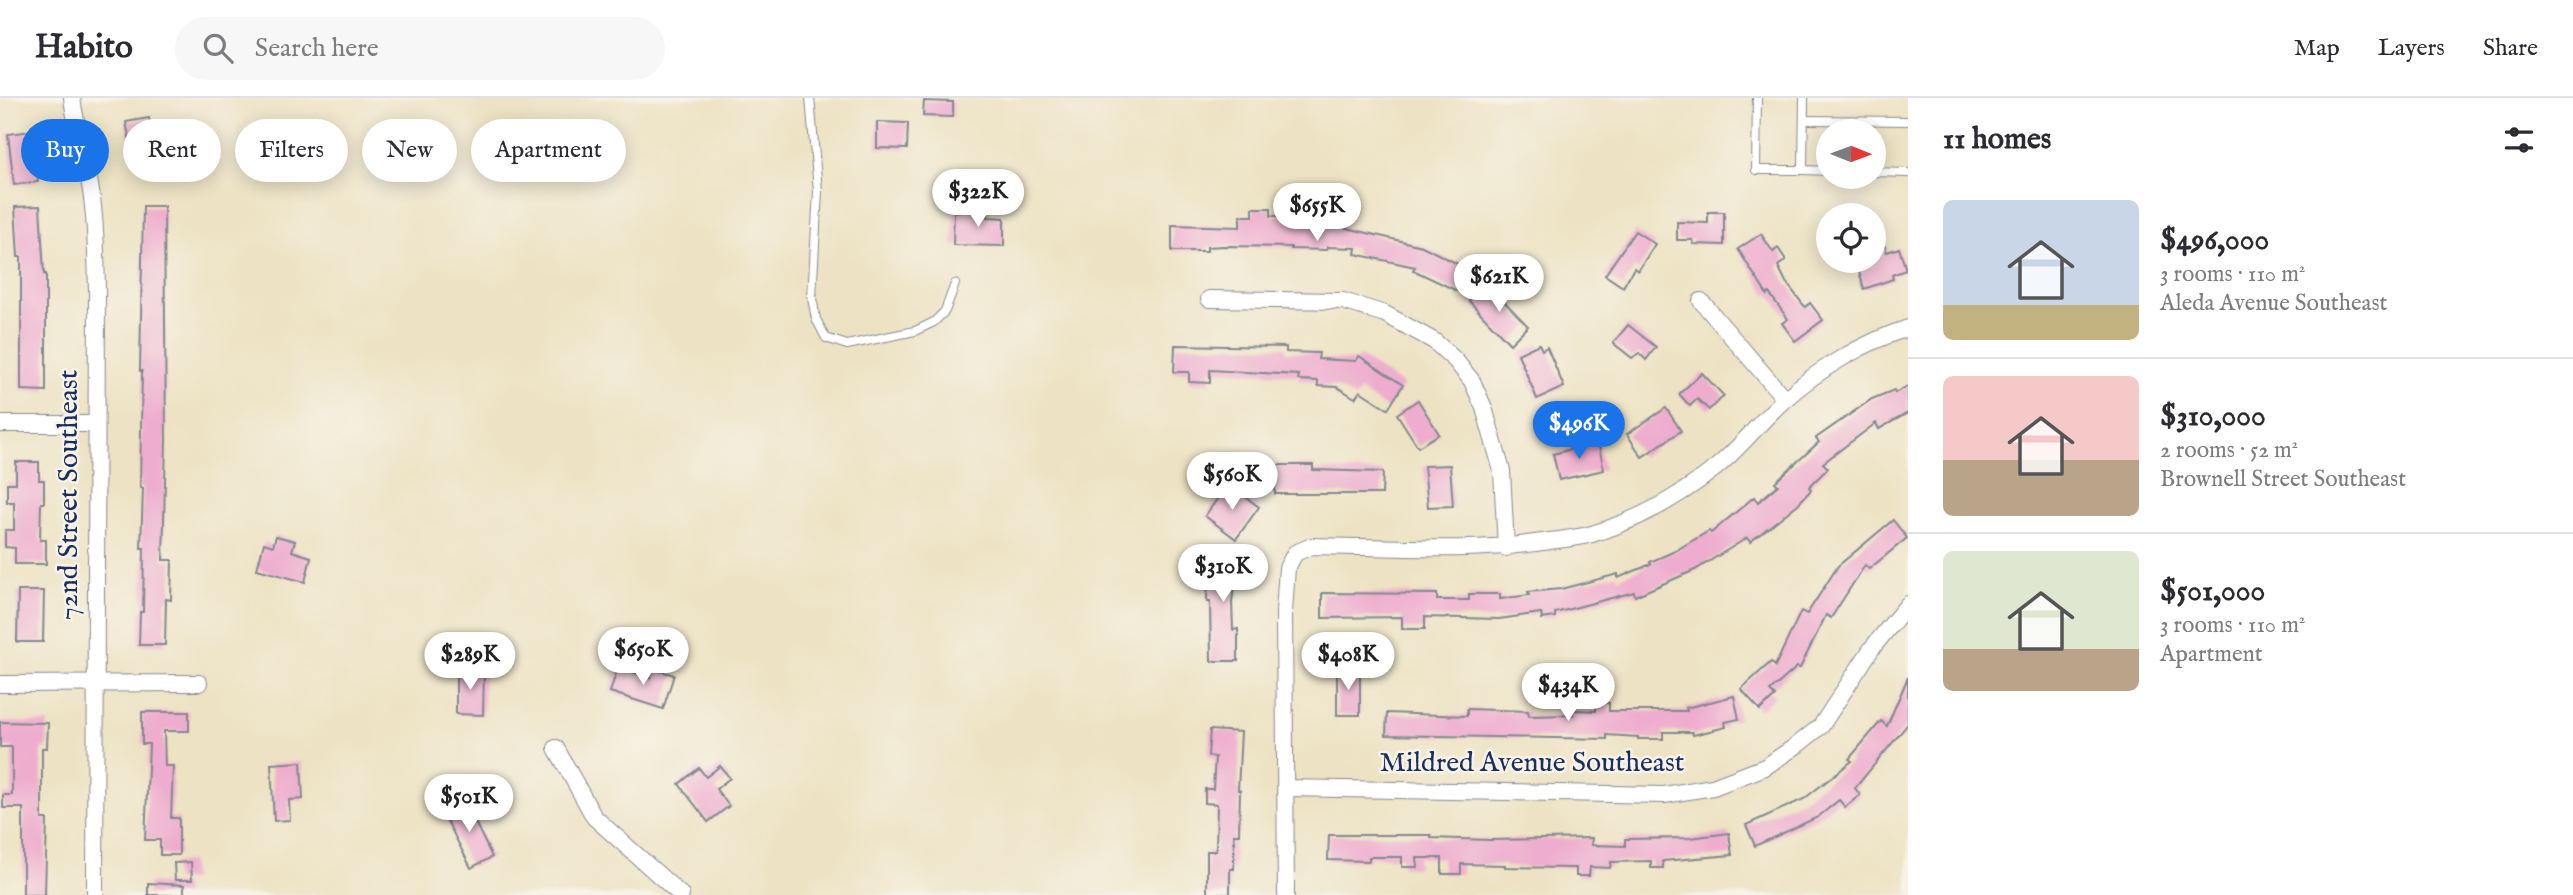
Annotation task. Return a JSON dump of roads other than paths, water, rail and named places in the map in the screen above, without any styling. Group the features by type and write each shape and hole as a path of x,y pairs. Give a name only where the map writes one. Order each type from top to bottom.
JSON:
{"street":[{"name":"72nd Street Southeast","path":"72,98 90,184 95,225 97,290 95,895"},
{"path":"1209,299 1343,301 1385,314 1434,341 1455,360 1472,381 1484,408 1502,471 1506,548"},
{"path":"1701,301 1785,399"},
{"path":"1286,895 1284,612 1287,568 1295,553 1312,546 1506,548 1589,535 1615,526 1664,504 1712,471 1746,442 1785,399 1850,354 1908,328"},
{"path":"0,424 95,425"},
{"name":"Mildred Avenue Southeast","path":"1286,788 1664,795 1713,787 1765,766 1821,726 1872,648 1908,604"},
{"path":"0,684 199,683"},
{"path":"556,748 594,817 681,895"}],"lane":[{"path":"810,98 818,191 811,298 816,319 826,338 847,345 915,331 934,322 945,312 955,284"},
{"path":"1757,98 1756,170 1816,170"},
{"path":"1803,170 1804,98"},
{"path":"1804,120 1908,121"},
{"path":"1886,172 1908,173"}]}
